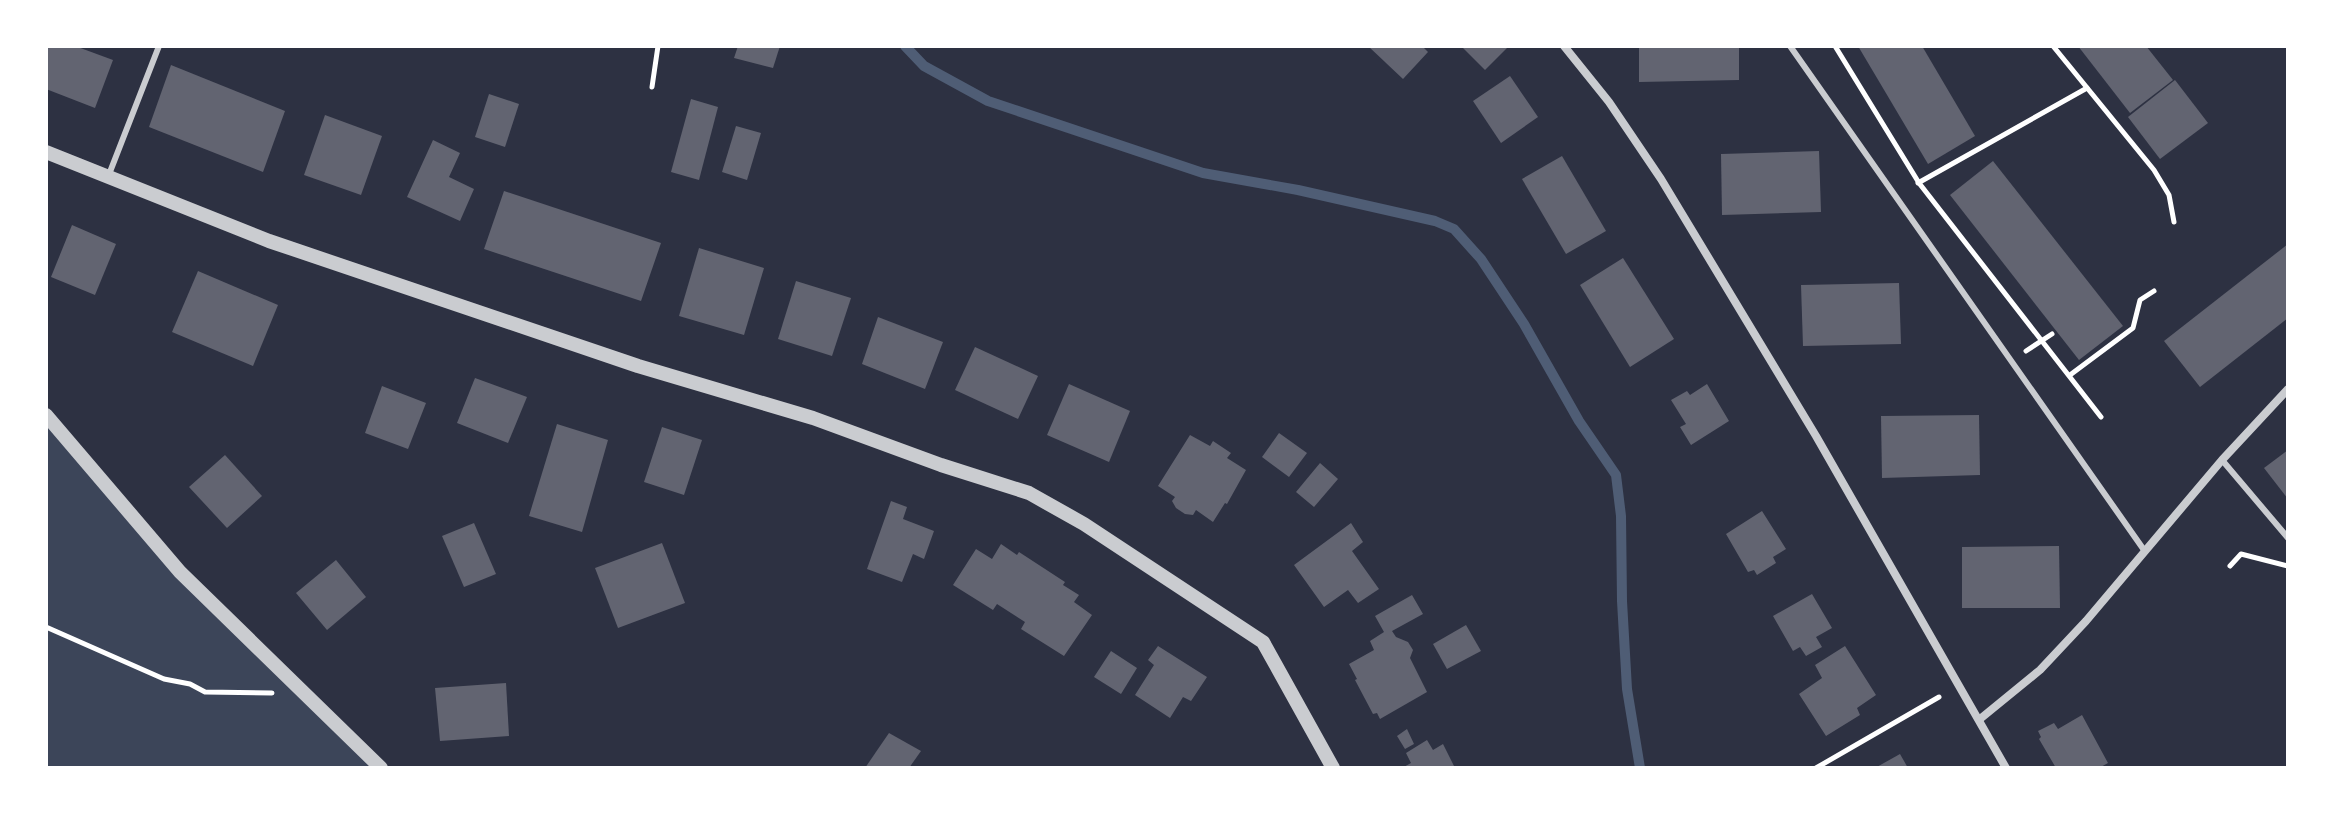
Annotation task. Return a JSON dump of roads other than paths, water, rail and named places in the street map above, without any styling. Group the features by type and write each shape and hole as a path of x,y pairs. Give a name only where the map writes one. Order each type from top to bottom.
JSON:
{"street":[{"path":"1564,46 1609,102 1661,179 1816,436 2006,768"},
{"path":"46,152 269,241 653,370 813,418 941,465 1029,493 1084,524 1263,642 1333,768"},
{"path":"1980,719 2040,670 2086,621 2222,460 2288,389"},
{"path":"46,415 180,572 381,768"}],"lane":[{"path":"108,177 159,46"},
{"path":"1790,46 2144,550"},
{"path":"2222,460 2288,538"}],"waterway":[{"path":"905,46 924,66 988,101 1203,173 1298,190 1435,221 1454,229 1481,259 1524,324 1579,421 1616,475 1621,516 1627,689 1640,768"}]}
